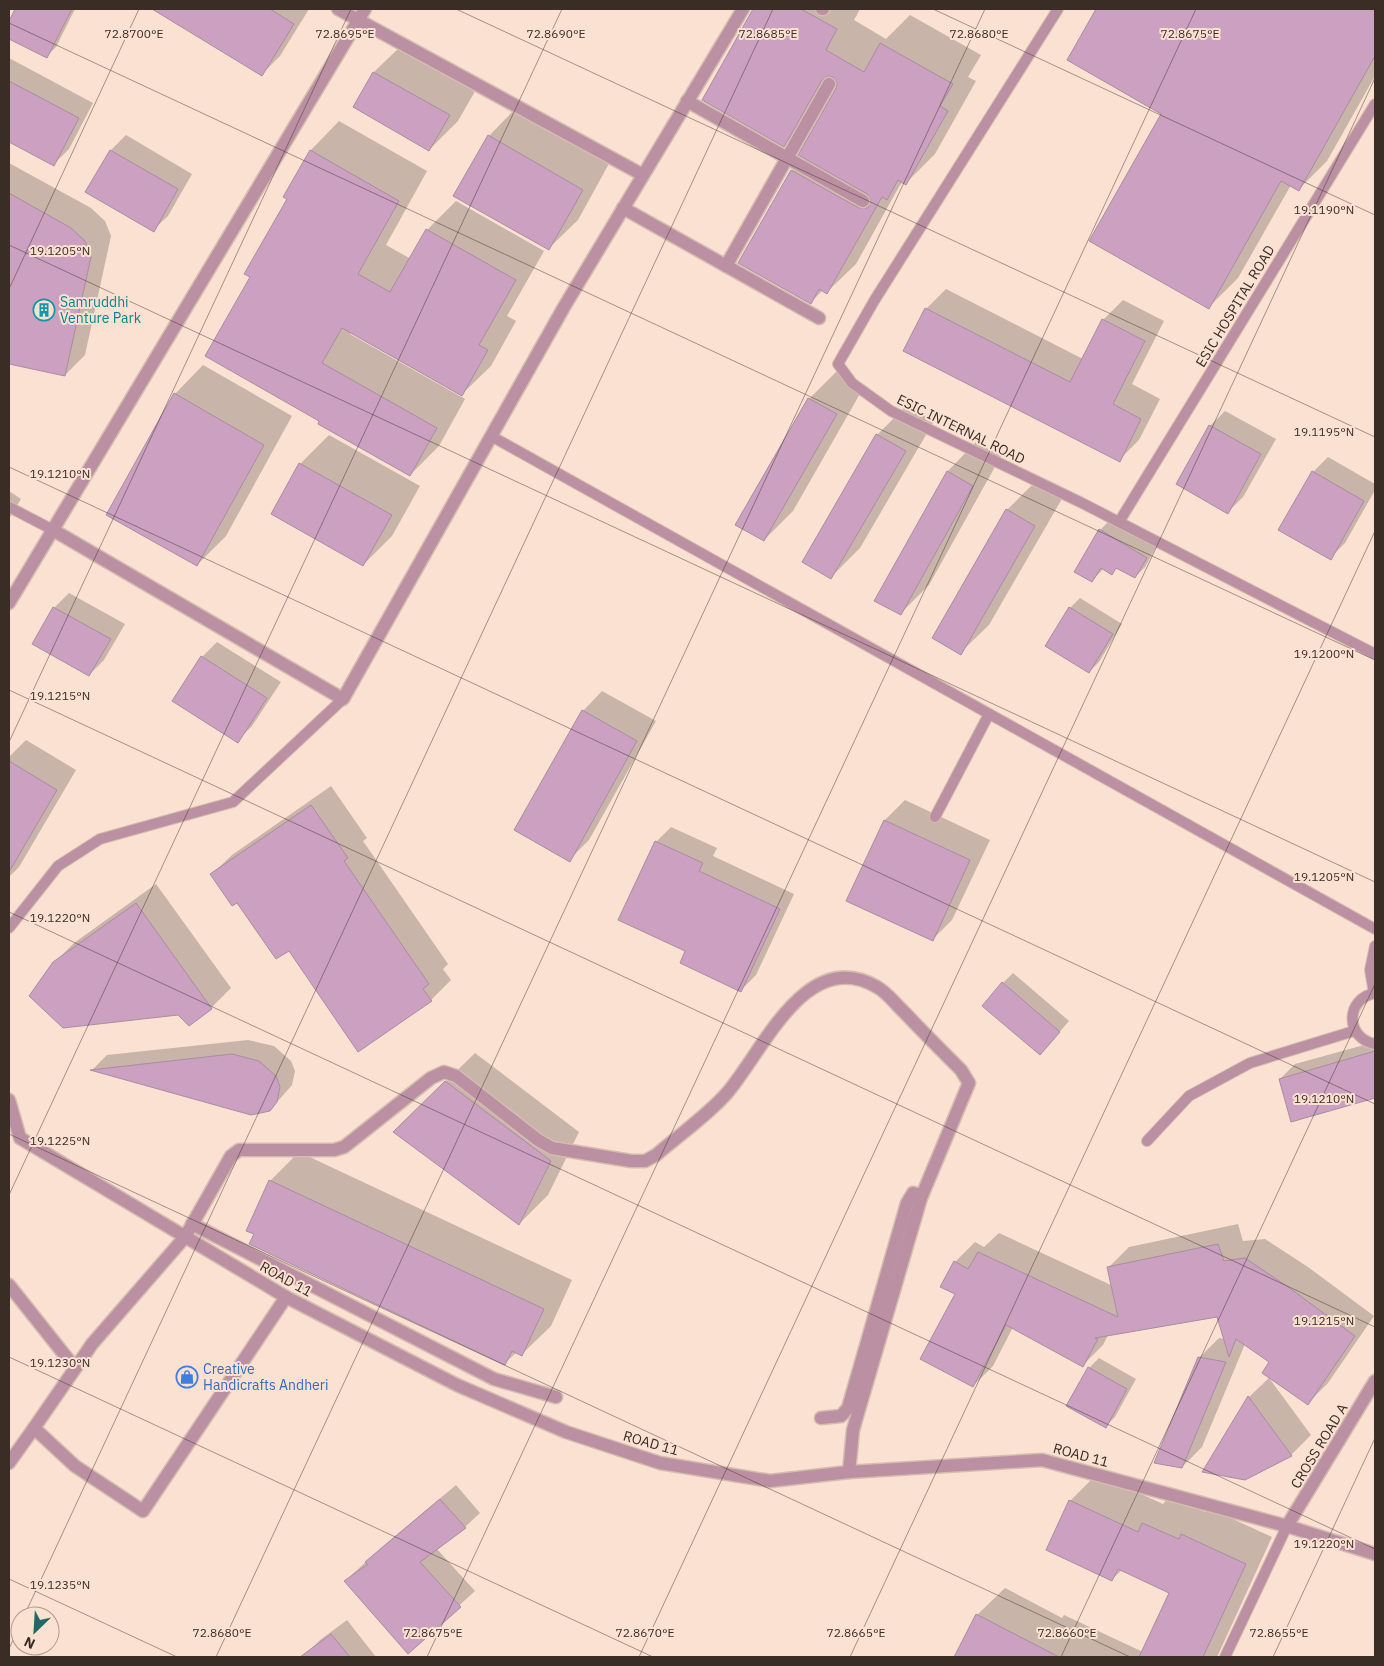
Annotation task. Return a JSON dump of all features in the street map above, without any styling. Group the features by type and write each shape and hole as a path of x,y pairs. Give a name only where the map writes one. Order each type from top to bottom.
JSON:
{"street":[{"path":"338,9 362,14 643,175"},
{"path":"53,530 343,699 564,307 743,9"},
{"path":"9,603 362,14"},
{"path":"726,266 829,84"},
{"path":"687,101 863,201"},
{"path":"623,208 819,318"},
{"path":"9,1463 92,1344 184,1237 235,1152 245,1148 334,1150 344,1147 431,1078 444,1072 456,1076 543,1144 552,1148 631,1161 645,1161 656,1155 726,1094 795,1002 810,988 825,981 852,978 878,988 967,1078 968,1087 922,1195 853,1430 848,1472"},
{"name":"ROAD 11","path":"9,1100 20,1138 184,1237 286,1297 456,1385 566,1432 660,1463 770,1481 848,1472 1042,1460 1288,1526 1375,1554"},
{"path":"821,1418 841,1416 848,1408 907,1203 913,1193 922,1195"},
{"path":"192,1224 494,1379 556,1397"},
{"path":"9,1285 76,1368"},
{"path":"34,1428 76,1466 143,1512 286,1297"},
{"name":"CROSS ROAD A","path":"1288,1526 1375,1381"}],"lane":[{"name":"ESIC INTERNAL ROAD","path":"1058,9 874,301 838,364 852,383 891,411 1119,522 1375,654"},
{"name":"ESIC HOSPITAL ROAD","path":"1119,522 1375,104"},
{"path":"491,436 1375,929"},
{"path":"9,507 53,530"},
{"path":"9,928 58,866 100,839 233,802 343,699"},
{"path":"935,818 989,714"},
{"path":"1375,946 1370,970 1375,993 1359,1000 1352,1014 1354,1031 1367,1042 1375,1044"},
{"path":"1148,1141 1189,1096 1250,1063 1354,1031"},
{"path":"1226,1657 1288,1526"}],"building":[{"path":"15,9 72,9 47,58 9,39 9,21"},
{"path":"152,9 270,9 294,24 262,76"},
{"path":"753,9 801,9 837,29 826,50 864,72 880,43 953,84 940,106 948,111 906,185 898,180 887,200 882,197 827,294 819,289 811,304 738,263 791,170 859,208 868,208 871,200 867,194 798,155 836,88 837,83 833,77 828,76 822,80 784,147 702,100"},
{"path":"1096,9 1375,9 1375,56 1299,191 1281,181 1209,309 1089,241 1161,114 1067,60"},
{"path":"373,72 450,115 429,151 353,107"},
{"path":"9,81 79,118 54,166 9,142"},
{"path":"488,135 583,190 549,250 453,196"},
{"path":"110,150 178,189 154,232 85,192"},
{"path":"310,150 399,201 358,274 390,292 426,229 516,280 479,345 488,350 462,396 342,328 322,363 437,428 410,476 318,424 319,421 205,356 250,277 244,274 287,199 283,197"},
{"name":"Samruddhi Venture Park","path":"9,193 71,228 85,241 91,257 65,376 9,364"},
{"path":"925,308 1070,382 1102,319 1145,341 1113,404 1141,419 1120,462 903,351"},
{"path":"174,393 264,445 197,566 106,515"},
{"path":"808,398 837,414 764,541 735,525"},
{"path":"1209,425 1261,454 1228,514 1176,484"},
{"path":"876,434 906,451 831,579 802,562"},
{"path":"299,463 392,515 363,566 271,514"},
{"path":"947,471 973,486 901,615 874,601"},
{"path":"1312,471 1364,501 1331,560 1278,530"},
{"path":"1006,509 1035,526 961,655 932,638"},
{"path":"1099,529 1147,558 1135,578 1116,568 1112,575 1101,568 1092,582 1074,572"},
{"path":"53,607 111,639 89,676 32,644"},
{"path":"1069,607 1113,634 1089,673 1045,646"},
{"path":"201,656 267,698 238,743 172,701"},
{"path":"582,710 637,741 570,862 514,830"},
{"path":"9,761 57,790 9,872"},
{"path":"311,805 348,858 344,861 429,984 423,989 432,1001 358,1052 289,951 276,959 237,903 232,906 210,874"},
{"path":"884,820 970,860 933,941 846,901"},
{"path":"655,841 703,863 699,871 780,909 741,992 680,963 685,951 618,920"},
{"path":"136,903 212,1009 189,1026 178,1015 63,1028 29,996 53,962"},
{"path":"1002,982 1060,1032 1040,1055 982,1006"},
{"path":"1375,1051 1375,1098 1291,1122 1279,1079"},
{"path":"232,1054 259,1061 276,1076 280,1087 277,1102 270,1111 251,1115 90,1070"},
{"path":"445,1081 551,1161 519,1225 393,1132"},
{"path":"269,1180 544,1309 522,1356 512,1351 505,1365 249,1244 254,1234 246,1231"},
{"path":"1218,1244 1224,1261 1245,1258 1355,1336 1308,1405 1262,1373 1269,1362 1236,1339 1229,1357 1217,1317 1095,1338 1098,1339 1083,1367 1006,1325 973,1387 920,1359 955,1294 940,1287 954,1261 968,1269 978,1252 1118,1317 1107,1267"},
{"path":"1198,1357 1226,1362 1182,1468 1154,1463"},
{"path":"1088,1367 1127,1389 1106,1428 1066,1406"},
{"path":"1248,1396 1292,1456 1245,1480 1202,1472"},
{"path":"440,1499 466,1528 420,1562 461,1607 408,1654 344,1581 368,1564 365,1562"},
{"path":"1069,1500 1138,1532 1142,1523 1179,1539 1181,1534 1246,1564 1203,1657 1139,1657 1169,1593 1118,1569 1112,1581 1046,1550"},
{"path":"976,1614 1059,1657 954,1657"},
{"path":"331,1634 350,1657 300,1657"}],"place":[{"name":"Samruddhi Venture Park","path":"44,310"},
{"name":"Creative Handicrafts Andheri","path":"187,1377"}]}
